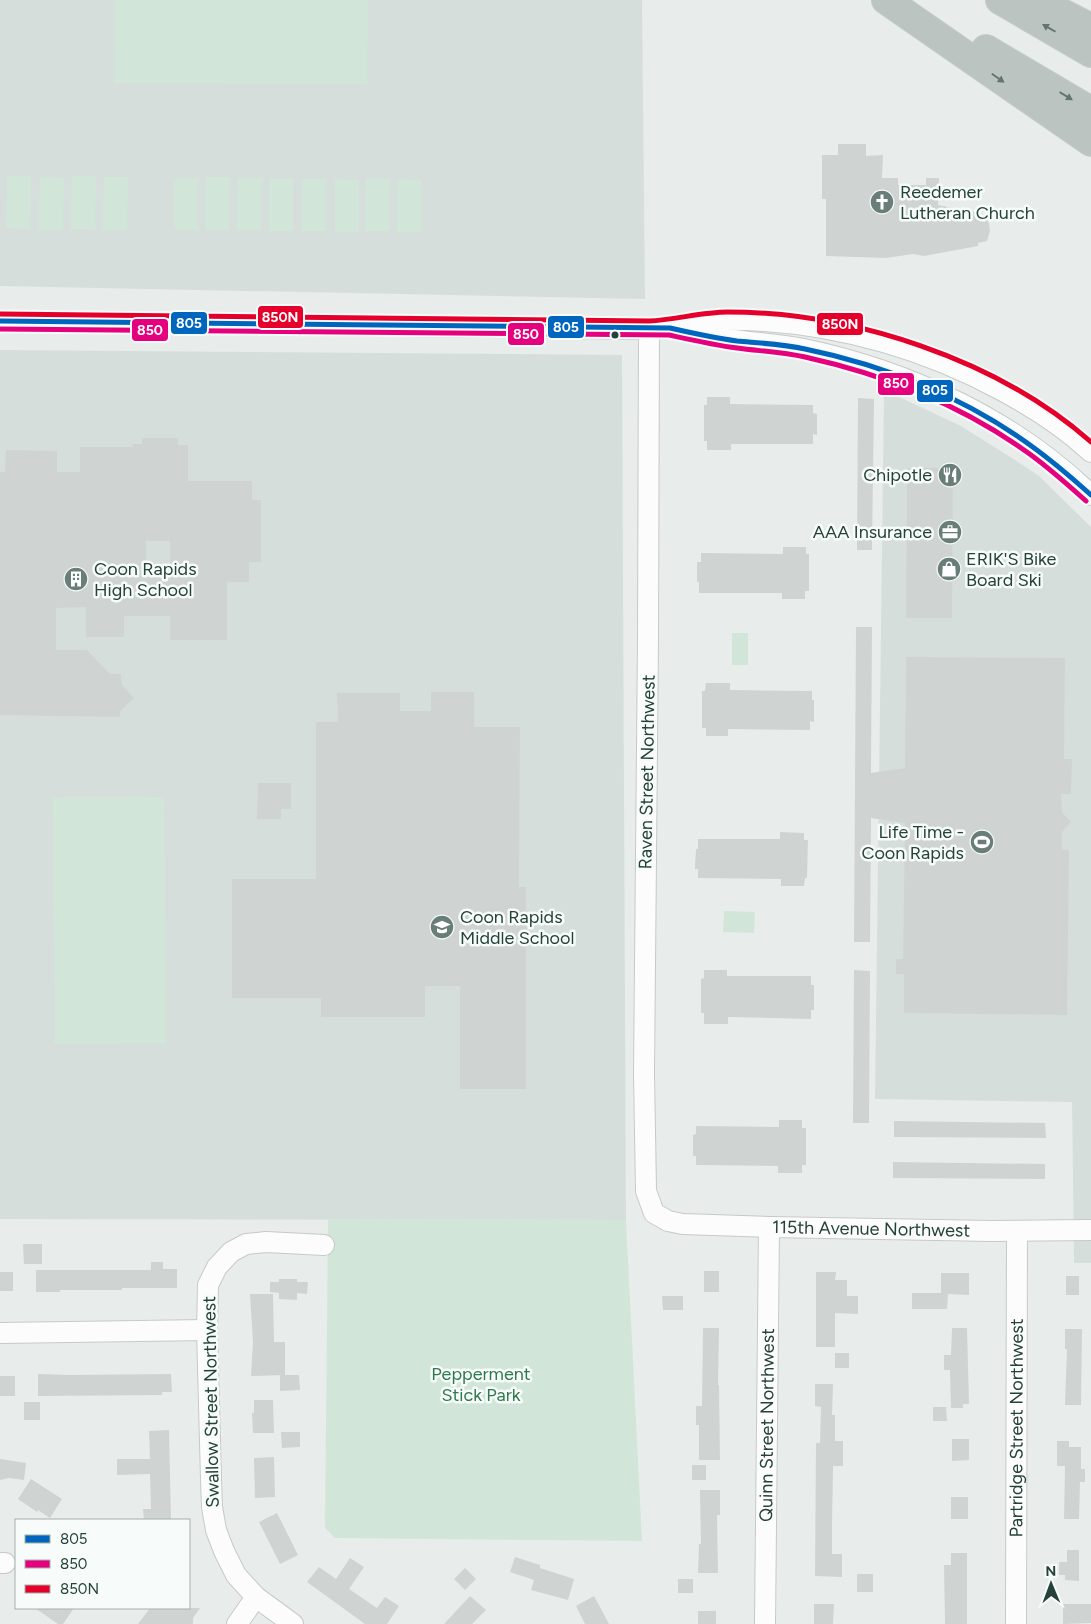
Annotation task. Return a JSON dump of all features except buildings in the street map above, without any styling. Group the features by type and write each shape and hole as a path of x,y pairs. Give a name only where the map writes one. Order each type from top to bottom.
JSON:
{"highway":[{"path":"886,0 1091,142"},
{"path":"903,0 1091,111"},
{"path":"1000,0 1091,53"},
{"path":"1037,0 1091,28"}],"street":[{"path":"0,321 649,328 670,328 711,320 779,322 836,330 896,345 943,362 983,380 1022,401 1053,421 1091,452"},
{"name":"Raven Street Northwest","path":"649,328 644,1074 646,1191 654,1213"},
{"path":"670,328 726,339 803,349 843,358 900,377 976,412 1027,441 1091,495"},
{"name":"115th Avenue Northwest","path":"654,1213 668,1222 683,1224 1016,1231 1091,1230"},
{"name":"Quinn Street Northwest","path":"765,1624 769,1227"},
{"name":"Partridge Street Northwest","path":"1016,1231 1016,1624"},
{"name":"Swallow Street Northwest","path":"293,1624 256,1597 236,1575 216,1530 212,1507 207,1330 208,1285 217,1266 231,1252 246,1244 266,1242 324,1245"},
{"path":"0,1333 207,1330"},
{"path":"236,1624 256,1597"}],"shaded area":[{"path":"0,0 642,0 645,299 0,286"},
{"path":"0,350 622,355 626,1220 0,1219"},
{"path":"884,390 961,426 1015,460 1039,476 1091,527 1091,1263 1074,1263 1072,1102 875,1099"}],"green space":[{"path":"115,0 368,0 367,84 114,83"},
{"path":"7,176 31,176 30,229 6,228"},
{"path":"72,176 96,176 95,229 71,229"},
{"path":"40,177 64,178 63,230 39,229"},
{"path":"104,177 128,177 127,230 103,230"},
{"path":"206,177 230,177 229,230 205,229"},
{"path":"174,178 198,178 198,230 174,230"},
{"path":"238,178 262,178 261,230 237,230"},
{"path":"366,178 390,179 389,231 365,231"},
{"path":"269,179 293,179 293,231 269,231"},
{"path":"302,179 326,179 326,231 302,231"},
{"path":"335,179 359,180 359,232 335,232"},
{"path":"398,179 422,180 421,232 397,232"},
{"path":"732,633 748,633 748,665 732,665"},
{"path":"164,797 166,1043 55,1044 53,798"},
{"path":"724,911 755,912 754,933 723,932"},
{"name":"Pepperment Stick Park","path":"328,1219 626,1220 642,1541 335,1538 325,1528"}],"transit line":[{"name":"850N","path":"0,314 649,321 718,312 775,314 873,331 921,346 968,364 1012,387 1054,413 1091,442"},
{"name":"805","path":"0,321 670,328 728,340 788,346 864,364 894,374 951,398 1005,428 1030,445 1091,495"},
{"name":"850","path":"0,329 669,335 728,347 805,357 863,372 919,393 973,418 999,433 1040,462 1086,501"}],"place":[{"name":"Reedemer Lutheran Church","path":"882,202"},
{"name":"Chipotle","path":"950,475"},
{"name":"AAA Insurance","path":"950,532"},
{"name":"ERIK'S Bike Board Ski","path":"949,569"},
{"name":"Coon Rapids High School","path":"76,579"},
{"name":"Life Time - Coon Rapids","path":"982,842"},
{"name":"Coon Rapids Middle School","path":"442,927"}]}
